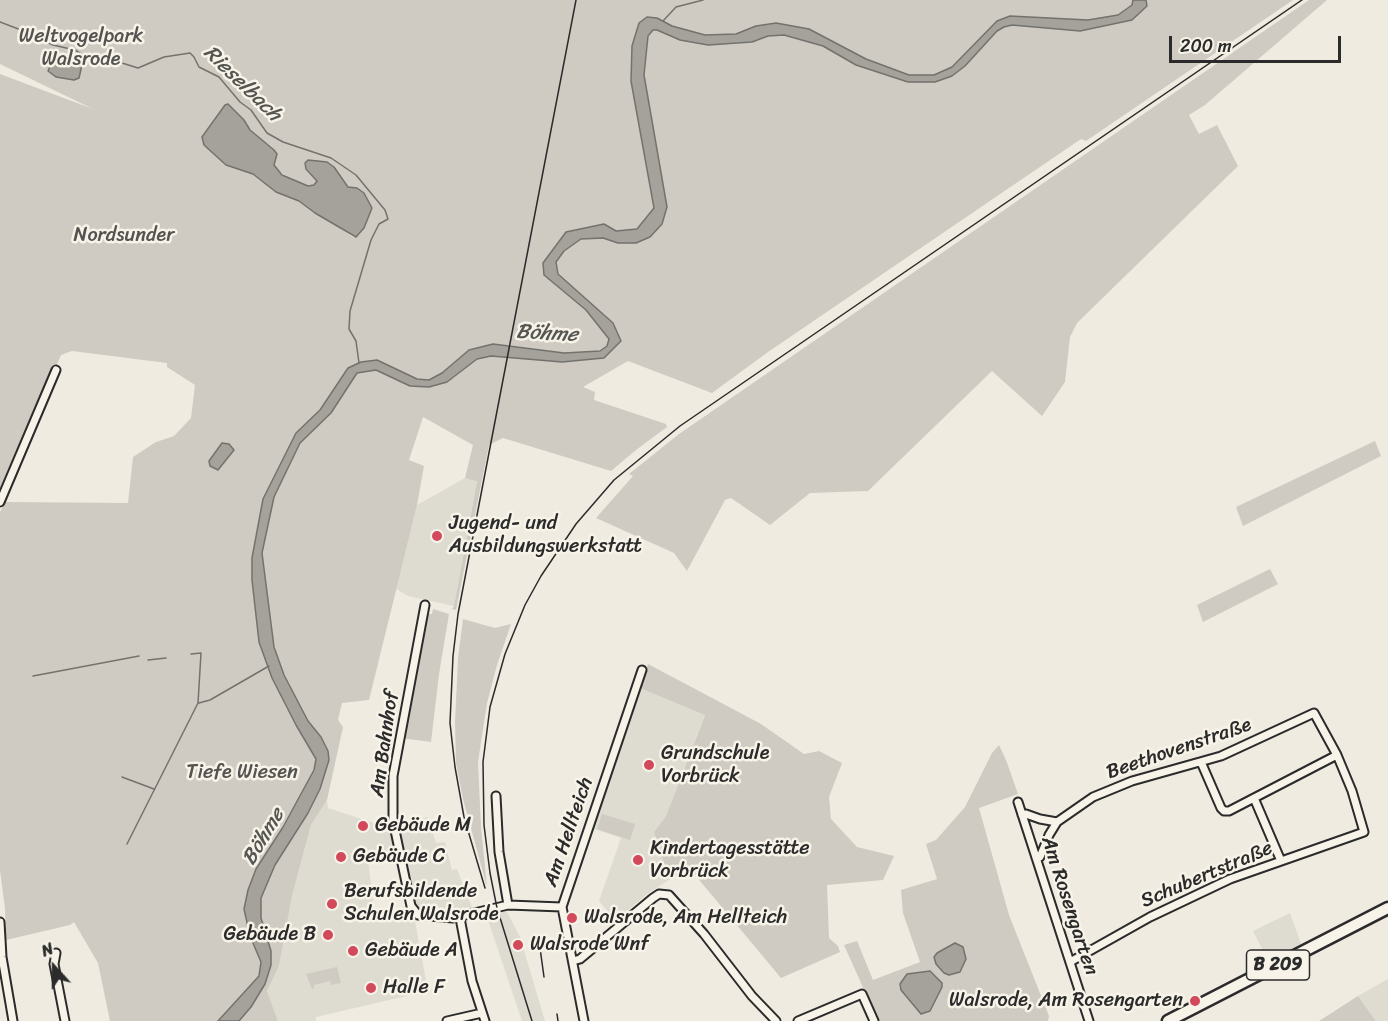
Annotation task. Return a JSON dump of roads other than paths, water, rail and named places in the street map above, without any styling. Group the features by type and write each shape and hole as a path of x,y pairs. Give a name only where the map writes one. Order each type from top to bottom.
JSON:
{"main road":[{"name":"B 209","path":"1168,1021 1388,908"}],"street":[{"path":"0,502 56,370"},
{"name":"Am Bahnhof","path":"425,605 393,776 393,821 414,912 423,916 460,918"},
{"name":"Am Hellteich","path":"460,918 508,905 562,907 642,670"},
{"name":"Beethovenstraße","path":"1036,858 1040,856 1048,835 1058,822 1093,797 1112,788 1240,749 1314,713 1337,755"},
{"path":"1201,762 1221,808 1229,811 1337,755"},
{"name":"Schubertstraße","path":"1070,962 1179,903 1230,879 1364,832 1352,790 1337,755"},
{"path":"496,796 499,852 508,905"},
{"path":"1254,798 1281,861"},
{"name":"Am Rosengarten","path":"1018,802 1089,1021"},
{"path":"1023,815 1058,822"},
{"path":"573,961 580,959 653,898 661,894 669,895 704,934 752,996 776,1021"},
{"path":"562,907 584,1021"},
{"path":"447,1021 484,1017 472,981 460,918"},
{"path":"0,922 2,957 13,1021"},
{"path":"56,953 54,964 65,1021"},
{"path":"798,1021 862,994 874,1021"}],"waterway":[{"path":"663,21 676,7 703,0"},
{"name":"Rieselbach","path":"0,22 53,45 75,50 89,59 122,63 138,68 164,57 190,53 199,67 219,77 240,102 251,110 267,133 283,142 331,158 356,175 385,210 388,219 379,224 371,240 350,311 349,329 356,341 359,363"},
{"path":"127,844 198,703 201,653 191,654"},
{"path":"33,676 139,656"},
{"path":"148,660 166,658"},
{"path":"199,703 210,700 269,666"},
{"path":"122,777 154,789"}],"railway":[{"path":"485,888 464,817 455,767 450,723 453,656 458,614 576,0"},
{"path":"532,1021 497,908 490,873 484,825 483,762 490,707 505,654 525,605 541,576 576,524 614,480 680,426 1302,0"},
{"path":"540,948 544,977"},
{"path":"557,1014 558,1021"}],"place":[{"name":"Jugend- und Ausbildungswerkstatt","path":"437,536"},
{"name":"Grundschule Vorbrück","path":"649,765"},
{"name":"Gebäude M","path":"363,826"},
{"name":"Gebäude C","path":"341,857"},
{"name":"Kindertagesstätte Vorbrück","path":"638,860"},
{"name":"Berufsbildende Schulen Walsrode","path":"332,904"},
{"name":"Walsrode, Am Hellteich","path":"572,918"},
{"name":"Gebäude B","path":"328,935"},
{"name":"Walsrode Wnf","path":"518,945"},
{"name":"Gebäude A","path":"353,951"},
{"name":"Halle F","path":"371,988"},
{"name":"Walsrode, Am Rosengarten","path":"1195,1001"}],"park label":[{"name":"Weltvogelpark Walsrode","path":"81,48"},
{"name":"Nordsunder","path":"124,236"},
{"name":"Tiefe Wiesen","path":"242,773"}],"water label":[{"name":"Böhme","path":"547,334"},
{"name":"Böhme","path":"264,837"}]}
